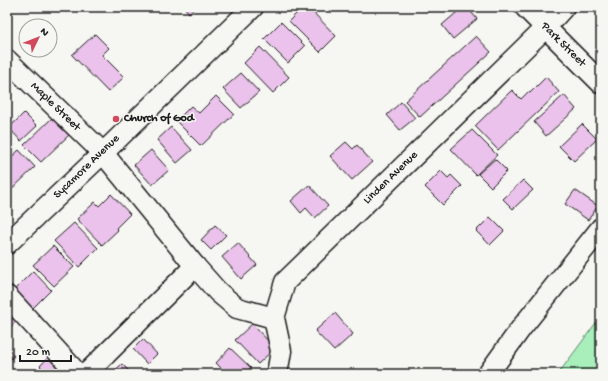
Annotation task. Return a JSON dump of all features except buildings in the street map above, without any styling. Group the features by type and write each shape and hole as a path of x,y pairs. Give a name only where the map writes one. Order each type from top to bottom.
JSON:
{"street":[{"name":"Sycamore Avenue","path":"7,244 253,7"},
{"name":"Park Street","path":"525,7 601,83"},
{"name":"Linden Avenue","path":"277,374 281,351 274,318 285,282 545,28 564,7"},
{"name":"Maple Street","path":"7,60 103,153 218,292 237,308 274,318"},
{"path":"488,374 522,327 601,228"},
{"path":"86,374 195,266"},
{"path":"7,296 78,374"}],"green space":[{"path":"601,316 601,374 558,374"}],"place":[{"name":"Church of God","path":"116,119"}]}
